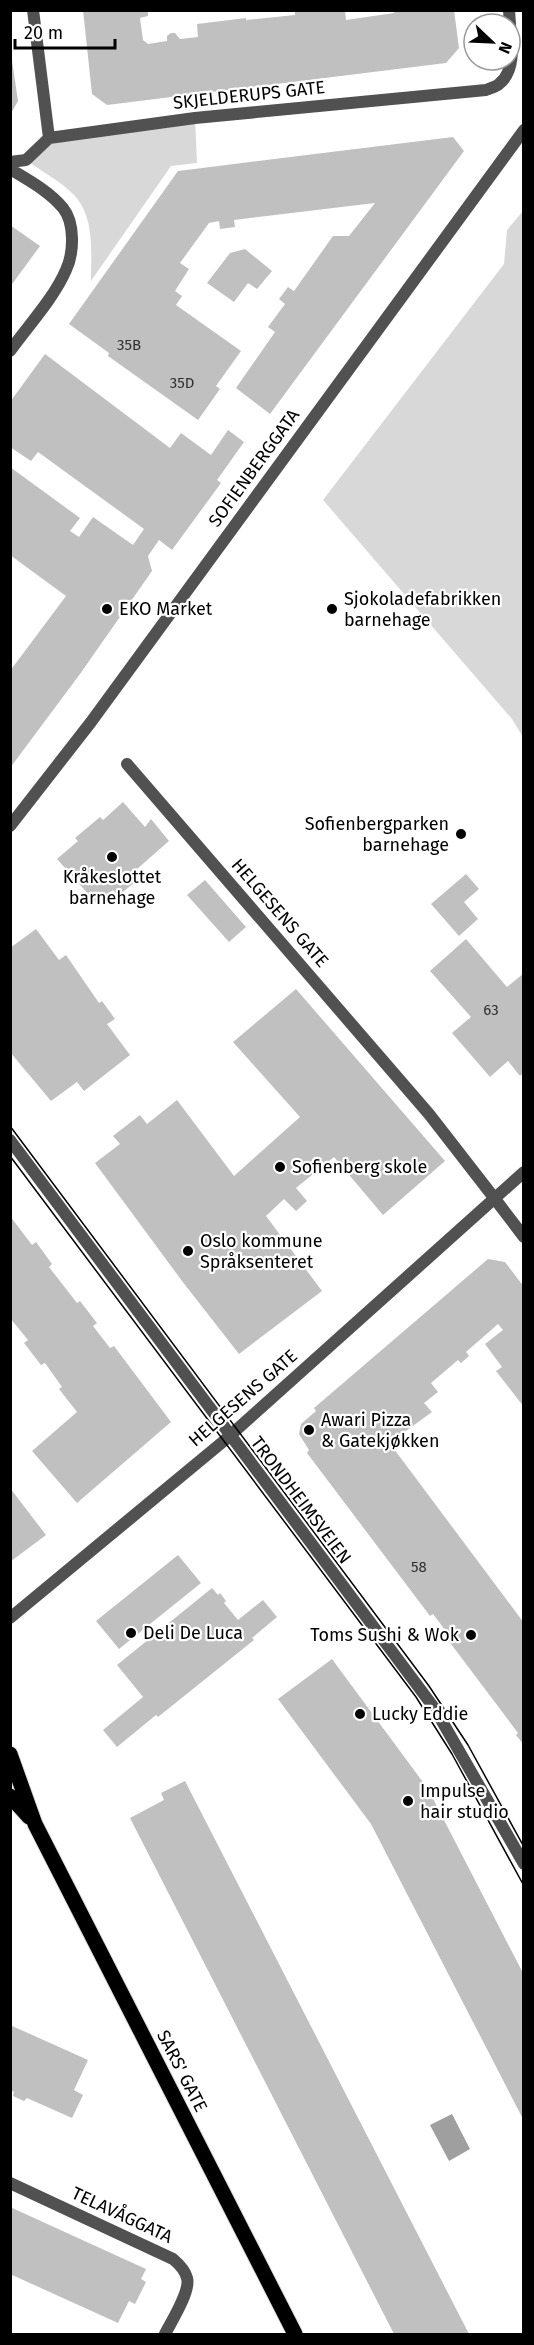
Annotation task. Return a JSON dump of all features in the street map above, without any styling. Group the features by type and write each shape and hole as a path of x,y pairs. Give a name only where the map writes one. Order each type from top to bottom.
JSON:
{"main road":[{"name":"SARS' GATE","path":"10,1754 35,1824 295,2334"},
{"name":"SARS' GATE","path":"10,1796 35,1824"}],"street":[{"path":"10,162 26,160 49,138 33,10"},
{"name":"SKJELDERUPS GATE","path":"49,138 195,118 486,90 500,84 507,72"},
{"name":"SOFIENBERGGATA","path":"10,826 91,722 524,130"},
{"path":"10,169 50,195 64,210 71,229 71,251 67,269 10,351"},
{"name":"HELGESENS GATE","path":"127,764 429,1114 495,1199"},
{"name":"TRONDHEIMSVEIEN","path":"10,1140 435,1709 524,1864"},
{"name":"HELGESENS GATE","path":"10,1618 231,1435 524,1172"},
{"path":"495,1199 524,1237"},
{"name":"TELAVÅGGATA","path":"10,2183 173,2259 188,2279 185,2294 165,2334"}],"shaded area":[{"path":"195,118 197,163 171,166 91,281 89,226 81,205 64,186 26,160 49,138"},
{"path":"523,211 523,737 512,719 323,500 504,264 507,230"},
{"path":"452,2114 470,2149 449,2161 430,2125"}],"building":[{"path":"83,10 148,10 148,16 140,18 143,40 148,44 167,41 167,36 171,33 175,33 180,39 198,37 197,24 295,15 295,10 345,10 346,20 394,13 395,10 454,10 459,48 446,63 107,105 92,94"},
{"path":"10,47 18,101 10,115"},
{"path":"453,137 464,151 270,414 236,388 275,332 268,327 285,304 279,299 288,287 294,291 333,236 349,236 375,203 234,220 235,227 220,229 219,221 209,223 180,263 189,269 175,291 182,296 176,305 241,351 216,386 220,389 198,420 108,356 109,353 69,324 178,171"},
{"path":"10,225 40,246 10,287"},
{"path":"245,249 272,271 257,289 248,283 234,302 207,283 230,253"},
{"path":"45,354 170,448 181,433 211,455 228,430 244,442 217,480 221,483 172,550 159,540 148,556 152,571 80,674 10,768 10,671 66,596 10,555 10,467 80,518 70,531 79,537 93,517 133,545 144,529 38,452 31,461 10,447 10,402"},
{"path":"123,802 145,827 151,819 169,841 129,876 135,882 118,896 113,890 97,904 57,859 78,841 75,838 100,817 103,820"},
{"path":"466,874 479,889 464,902 478,919 459,936 431,904"},
{"path":"205,880 246,927 229,942 187,895"},
{"path":"36,929 59,960 66,955 99,1003 102,1001 115,1019 107,1024 130,1055 84,1091 77,1082 51,1101 10,1052 10,948"},
{"path":"466,939 507,987 524,973 524,1072 520,1076 508,1061 490,1077 452,1033 471,1017 430,971"},
{"path":"296,989 445,1161 383,1215 334,1157 296,1188 307,1201 296,1211 284,1199 266,1216 322,1291 239,1354 95,1163 120,1144 113,1136 140,1115 147,1124 177,1100 234,1176 300,1117 233,1042"},
{"path":"10,1216 32,1245 36,1242 52,1264 49,1267 77,1303 80,1301 97,1323 93,1326 110,1348 114,1346 171,1422 77,1503 32,1451 77,1412 59,1389 62,1387 45,1363 41,1365 24,1343 28,1340 10,1318"},
{"path":"488,1259 505,1262 524,1287 524,1407 496,1371 502,1367 485,1344 503,1330 498,1324 466,1352 469,1356 461,1363 458,1360 431,1383 438,1392 424,1403 432,1412 395,1439 394,1449 524,1623 524,1745 516,1735 518,1733 445,1636 448,1634 433,1614 430,1616 307,1453 309,1450 299,1434 301,1424 316,1411 314,1408"},
{"path":"10,1488 46,1535 10,1562"},
{"path":"178,1555 201,1583 119,1649 96,1621"},
{"path":"212,1588 218,1595 220,1593 226,1601 224,1603 238,1620 263,1600 277,1617 252,1638 254,1640 117,1747 103,1730 143,1697 117,1665"},
{"path":"332,1659 428,1789 524,1975 524,2121 371,1824 278,1699"},
{"path":"185,1781 469,2334 394,2334 130,1818 164,1800 161,1793"},
{"path":"10,2025 88,2060 74,2090 83,2095 72,2118 27,2098 24,2101 13,2096 14,2092 10,2090"},
{"path":"10,2207 146,2269 141,2279 146,2282 135,2304 129,2301 118,2323 10,2274"}],"tram line":[{"path":"10,1126 429,1686 468,1745 524,1847"},
{"path":"10,1156 416,1697 452,1754 524,1886"}],"place":[{"name":"EKO Market","path":"107,609"},
{"name":"Sjokoladefabrikken barnehage","path":"332,609"},
{"name":"Sofienbergparken barnehage","path":"461,834"},
{"name":"Kråkeslottet barnehage","path":"112,857"},
{"name":"Sofienberg skole","path":"280,1167"},
{"name":"Oslo kommune Språksenteret","path":"188,1251"},
{"name":"Awari Pizza & Gatekjøkken","path":"309,1430"},
{"name":"Deli De Luca","path":"131,1633"},
{"name":"Toms Sushi & Wok","path":"471,1635"},
{"name":"Lucky Eddie","path":"360,1714"},
{"name":"Impulse hair studio","path":"408,1801"}]}
